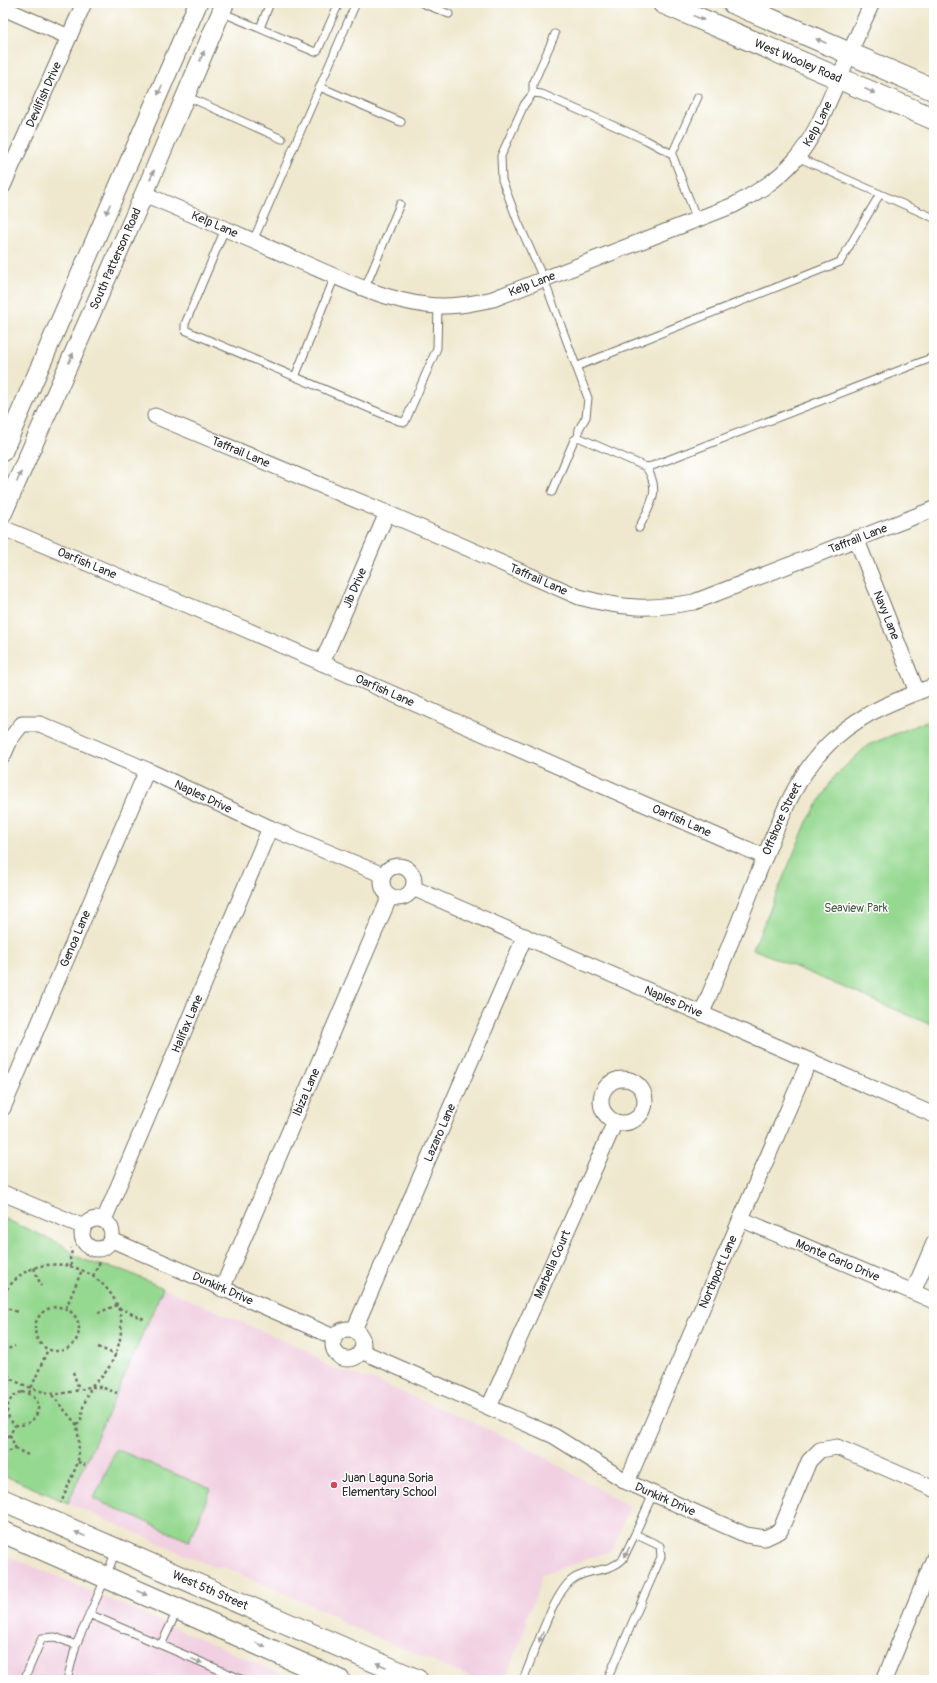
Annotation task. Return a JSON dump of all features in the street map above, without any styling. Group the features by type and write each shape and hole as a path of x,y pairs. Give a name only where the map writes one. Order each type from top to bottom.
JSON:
{"main road":[{"name":"West Wooley Road","path":"663,3 839,77 934,119"},
{"path":"733,3 934,90"},
{"name":"West 5th Street","path":"3,1500 417,1680"},
{"path":"3,1532 339,1680"}],"street":[{"name":"Devilfish Drive","path":"3,185 84,3"},
{"path":"3,452 198,3"},
{"name":"Kelp Lane","path":"144,194 335,276 399,300 438,305 471,304 493,299 734,206 756,193 776,178 797,157 810,140 823,115 872,3"},
{"name":"South Patterson Road","path":"3,513 144,194 223,7"},
{"path":"3,8 69,37"},
{"name":"Taffrail Lane","path":"154,416 387,513 579,597 610,605 638,608 666,607 694,602 719,594 856,538 934,509"},
{"name":"Jib Drive","path":"322,663 387,513"},
{"name":"Oarfish Lane","path":"3,528 240,627 765,857"},
{"name":"Navy Lane","path":"856,538 917,692"},
{"name":"Offshore Street","path":"702,1013 765,857 802,777 817,756 835,738 857,720 879,708 934,686"},
{"name":"Naples Drive","path":"3,756 10,738 22,724 40,724 146,770 270,828 383,875"},
{"name":"Genoa Lane","path":"3,1108 146,770"},
{"name":"Halifax Lane","path":"104,1220 270,828"},
{"path":"401,867 406,869 413,877 413,888 401,898 390,896 383,889 383,875 391,868 401,867"},
{"name":"Naples Drive","path":"413,888 934,1115"},
{"name":"Ibiza Lane","path":"222,1289 390,896"},
{"name":"Lazaro Lane","path":"354,1330 525,936"},
{"name":"Northport Lane","path":"627,1482 809,1061"},
{"name":"Marbella Court","path":"489,1407 615,1122"},
{"path":"3,1193 84,1227"},
{"name":"Monte Carlo Drive","path":"741,1219 934,1301"},
{"path":"90,1220 104,1220 110,1226 112,1231 112,1240 105,1247 100,1249 91,1248 84,1241 82,1232 84,1227 90,1220"},
{"name":"Dunkirk Drive","path":"112,1240 334,1337"},
{"path":"913,1292 934,1243"},
{"path":"340,1330 354,1330 361,1336 363,1341 361,1352 354,1358 349,1359 339,1356 333,1348 334,1337 340,1330"},
{"name":"Dunkirk Drive","path":"361,1352 554,1436 627,1482 746,1535 764,1538 780,1531 810,1461 820,1450 837,1446 934,1489"},
{"path":"884,1680 934,1558"}],"lane":[{"path":"260,28 270,3"},
{"path":"223,7 260,28 315,52 318,50 339,3"},
{"path":"253,241 356,3"},
{"path":"422,3 449,14"},
{"path":"552,492 574,440 578,437 579,429 586,417 588,398 578,366 502,180 501,156 524,105 533,93 533,84 555,34"},
{"path":"320,87 402,122"},
{"path":"533,93 542,94 646,140 672,154 697,220"},
{"path":"185,96 282,139"},
{"path":"672,154 698,97"},
{"path":"797,157 934,218"},
{"path":"578,366 840,262 880,194"},
{"path":"365,288 400,204"},
{"path":"225,229 185,324 185,330 399,421 405,422 437,348 438,305"},
{"path":"295,376 335,276"},
{"path":"646,467 652,466 934,357"},
{"path":"578,437 646,467 653,476 655,494 639,528"},
{"path":"524,1680 557,1598 566,1585 573,1579 594,1571 613,1567 623,1559 636,1534 653,1494"},
{"path":"608,1680 661,1557 660,1546 636,1534"},
{"path":"67,1680 76,1645 106,1577 116,1550"},
{"path":"161,1645 178,1609"},
{"path":"89,1614 243,1680"},
{"path":"24,1680 42,1638 55,1637 76,1645"}],"path":[{"path":"71,1248 71,1266"},
{"path":"93,1276 100,1262"},
{"path":"3,1294 21,1275 34,1268 55,1264 71,1266 93,1276 108,1290 118,1306 121,1326 116,1355 107,1370 91,1387 83,1407 81,1420 77,1424"},
{"path":"34,1268 41,1286"},
{"path":"66,1308 82,1270"},
{"path":"3,1306 17,1312"},
{"path":"58,1306 66,1308 76,1317 79,1331 78,1337 74,1343 62,1350 48,1349 37,1338 35,1331 38,1316 51,1307 58,1306"},
{"path":"98,1313 118,1306 146,1320"},
{"path":"3,1351 14,1346"},
{"path":"98,1347 116,1355"},
{"path":"29,1393 48,1349"},
{"path":"3,1365 9,1377"},
{"path":"73,1372 79,1389"},
{"path":"3,1375 31,1388 52,1395 101,1386 117,1393"},
{"path":"17,1393 29,1393 34,1397 38,1405 35,1416 27,1425 14,1426 7,1417 10,1400 17,1393"},
{"path":"52,1395 77,1424 79,1442 78,1462 61,1503"},
{"path":"3,1440 10,1436 14,1426"},
{"path":"10,1436 16,1450"},
{"path":"3,1453 16,1450 28,1455"},
{"path":"78,1462 85,1465"}],"shaded area":[{"name":"Juan Laguna Soria Elementary School","path":"163,1288 308,1351 323,1363 336,1370 374,1380 522,1444 628,1506 629,1509 613,1548 610,1551 541,1575 539,1589 526,1618 527,1625 504,1680 477,1680 345,1624 333,1615 224,1567 213,1567 68,1503"},
{"path":"3,1554 42,1570 295,1680 3,1680"}],"green space":[{"name":"Seaview Park","path":"934,718 934,1026 753,949 807,822 834,777 868,745"},
{"path":"3,1218 61,1244 78,1257 95,1264 123,1270 163,1288 68,1503 3,1475"},
{"path":"116,1449 211,1489 189,1541 94,1499"}],"place":[{"name":"Juan Laguna Soria Elementary School","path":"334,1485"}]}
